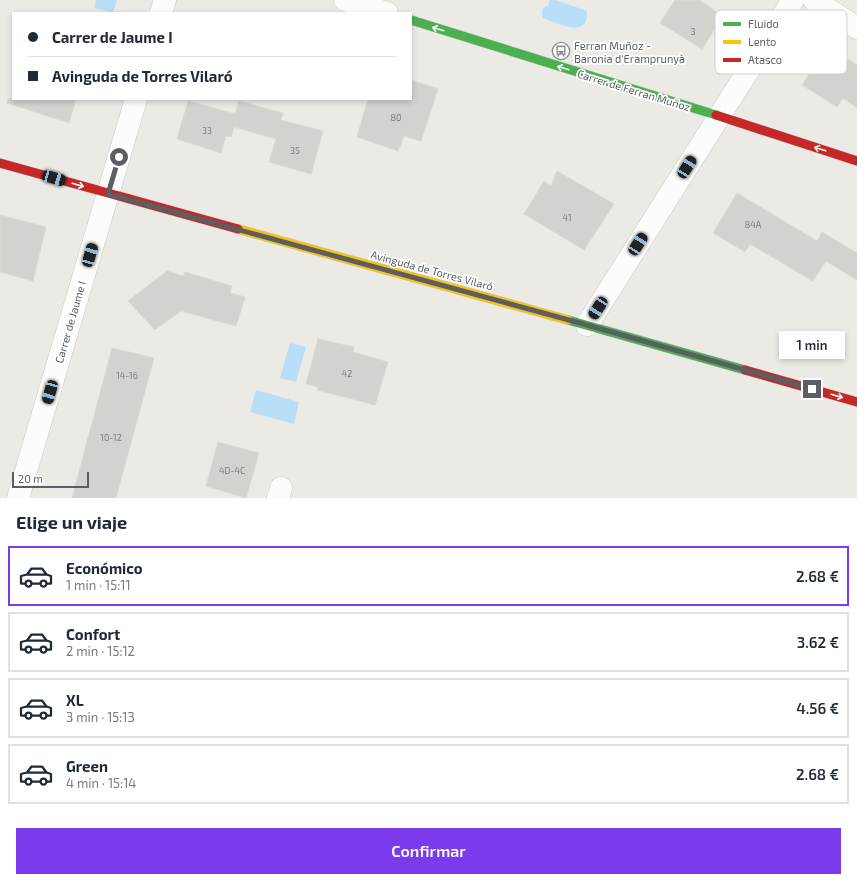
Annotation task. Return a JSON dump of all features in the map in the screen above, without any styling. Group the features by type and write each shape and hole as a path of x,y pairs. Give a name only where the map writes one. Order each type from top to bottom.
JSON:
{"street":[{"path":"161,12 165,0"},
{"path":"345,0 384,12"},
{"path":"787,10 793,0"},
{"path":"814,0 829,10"},
{"name":"Carrer de Ferran Muñoz","path":"412,20 720,116 857,161"},
{"path":"847,21 857,28"},
{"path":"587,325 746,74"},
{"name":"Carrer de Jaume I","path":"18,498 136,100"},
{"name":"Avinguda de Torres Vilaró","path":"0,163 587,325 857,402"}],"water":[{"path":"96,0 117,0 113,12 94,8"},
{"path":"550,0 556,0 587,11 586,20 583,25 578,27 564,26 543,18 543,8 548,6"},
{"path":"290,343 306,347 296,382 280,378"},
{"path":"256,390 299,402 294,424 250,412"}],"building":[{"path":"675,0 699,0 715,11 715,29 702,49 660,23"},
{"path":"847,59 857,65 857,108 843,98 837,107 802,85 809,74 847,74"},
{"path":"412,80 438,89 421,141 404,136 398,151 357,137 368,100 412,100"},
{"path":"8,99 76,100 69,123 7,103"},
{"path":"188,101 235,114 239,101 283,113 281,120 323,131 311,174 269,162 276,139 234,127 231,137 226,136 221,153 177,139"},
{"path":"557,171 614,204 584,250 524,214 544,181 551,186"},
{"path":"737,193 817,241 822,232 857,253 857,280 826,261 813,281 750,244 745,252 713,233"},
{"path":"0,215 46,227 33,281 0,272"},
{"path":"167,271 183,276 185,272 232,286 230,293 245,297 236,326 181,311 155,330 128,301"},
{"path":"318,339 354,347 353,352 388,362 375,405 317,390 318,387 306,384"},
{"path":"112,348 154,358 116,498 72,498"},
{"path":"218,442 259,453 246,498 206,486"}],"traffic: fast":[{"path":"412,20 716,115"},
{"path":"568,320 745,370"}],"traffic: slow":[{"path":"238,229 568,320"}],"traffic: jam":[{"path":"716,115 857,161"},
{"path":"0,163 238,229"},
{"path":"745,370 857,402"}],"place":[{"name":"Ferran Muñoz - Baronia d'Eramprunyà","path":"561,51"}],"route":[{"path":"119,157 108,194 587,325 812,389"}]}
